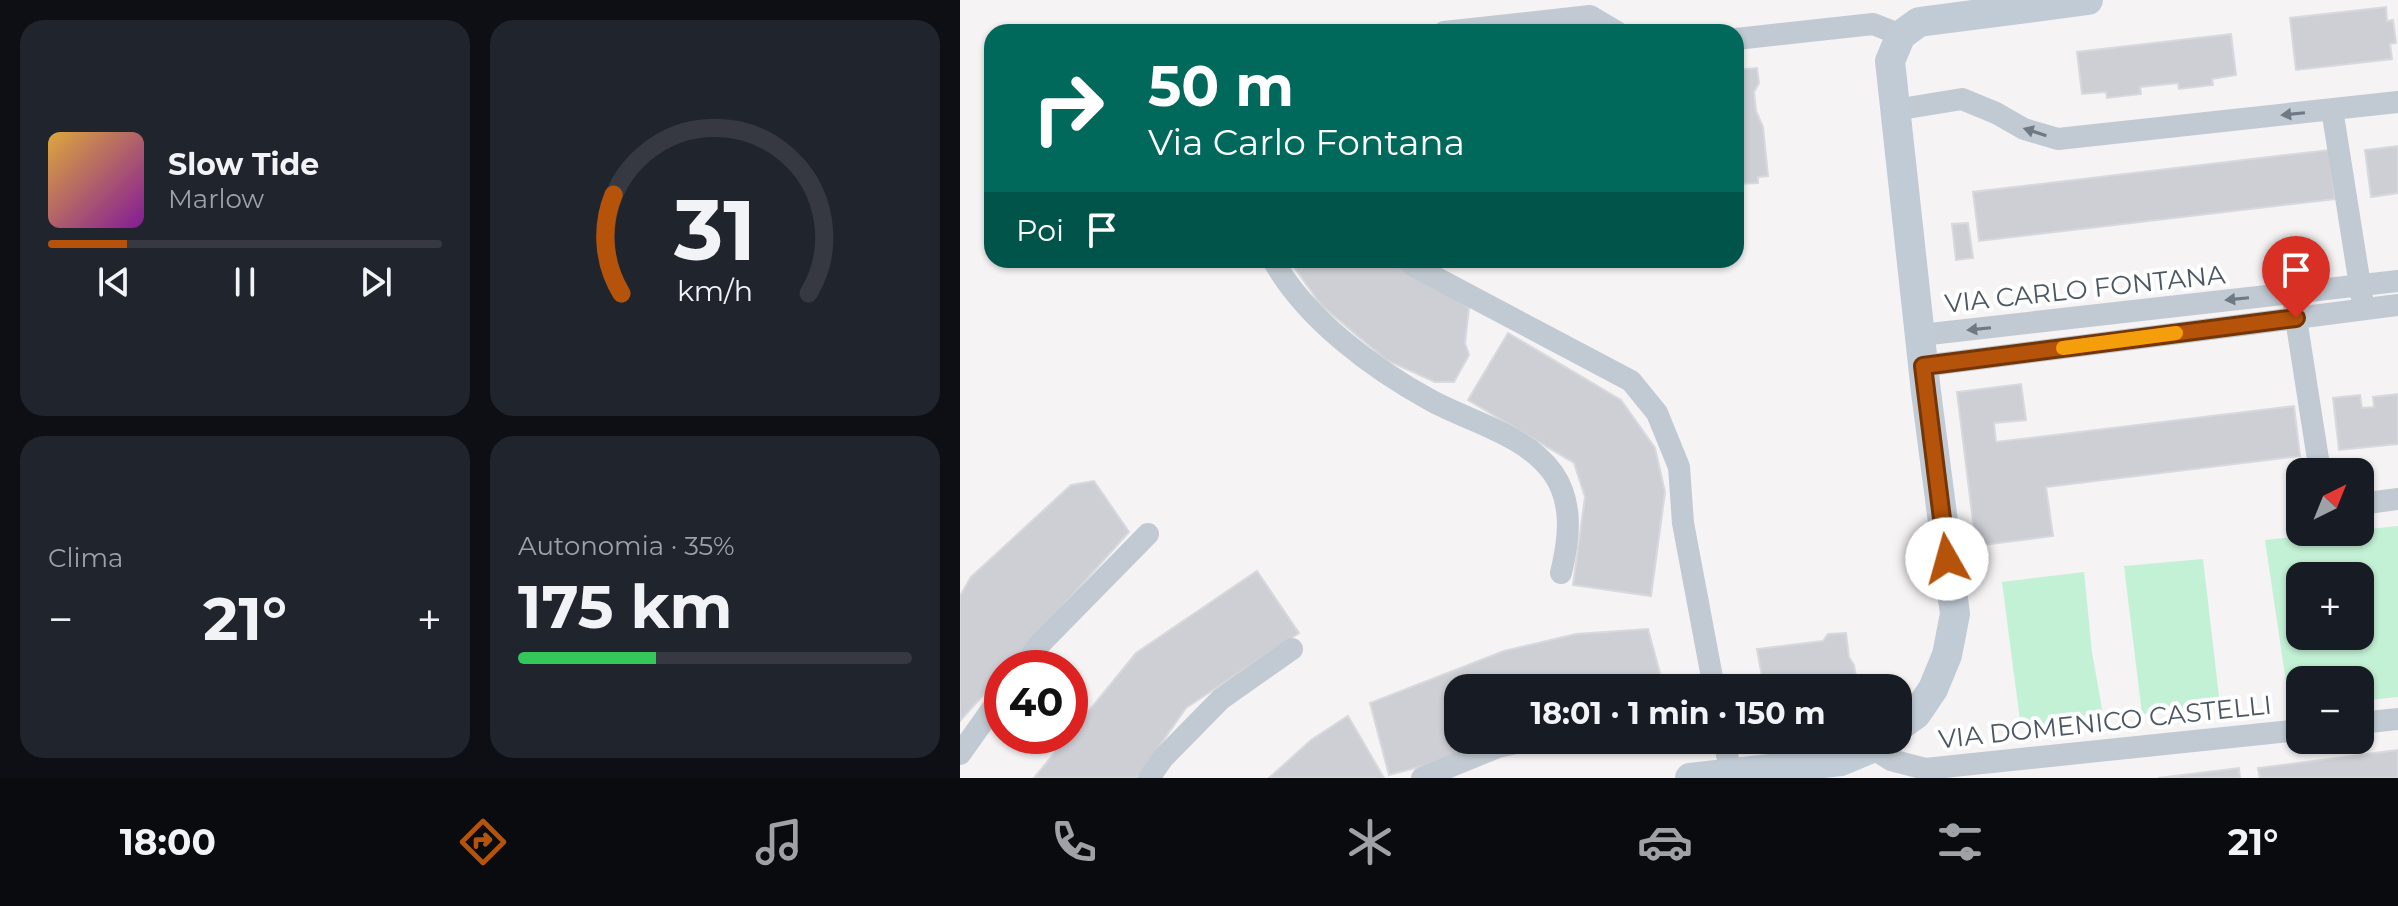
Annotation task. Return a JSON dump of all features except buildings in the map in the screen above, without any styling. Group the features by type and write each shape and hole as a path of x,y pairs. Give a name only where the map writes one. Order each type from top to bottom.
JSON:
{"street":[{"path":"1912,717 1933,689 1947,655 1955,614 1923,366 1890,61 1901,35 1919,22 2088,0"},
{"path":"1517,24 1590,16 1604,24"},
{"path":"1744,38 1873,24 1901,35"},
{"path":"1895,110 1962,99 2024,129 2058,139 2398,102"},
{"path":"2332,109 2363,309"},
{"path":"1278,268 1286,283 1338,339 1430,400 1515,441 1552,472 1567,506 1569,541 1561,573"},
{"path":"1418,268 1631,381 1657,413 1679,467 1683,523 1711,674"},
{"name":"VIA CARLO FONTANA","path":"1921,335 2398,281"},
{"path":"2293,293 2318,458"},
{"name":"VIA CARLO FONTANA","path":"1923,366 2398,305"},
{"path":"2374,502 2398,499"},
{"path":"1035,650 1148,534"},
{"path":"1149,778 1163,758 1221,699 1292,649"},
{"path":"2374,722 2398,719"},
{"path":"960,754 984,720"},
{"name":"VIA DOMENICO CASTELLI","path":"1886,754 1891,760 1925,769 2286,731"},
{"path":"1422,778 1481,754"},
{"path":"1727,754 1731,774"},
{"path":"1690,778 1841,761 1856,754"}],"green space":[{"path":"2398,526 2398,697 2374,700 2374,666 2286,666 2286,682 2265,540 2286,538 2286,546 2374,546 2374,529"},
{"path":"2203,559 2220,705 2142,714 2124,566"},
{"path":"2084,572 2092,652 2104,720 2021,728 2002,582"}],"slow traffic":[{"path":"2063,348 2176,333"}],"route":[{"path":"1947,559 1923,366 2296,318"}]}
